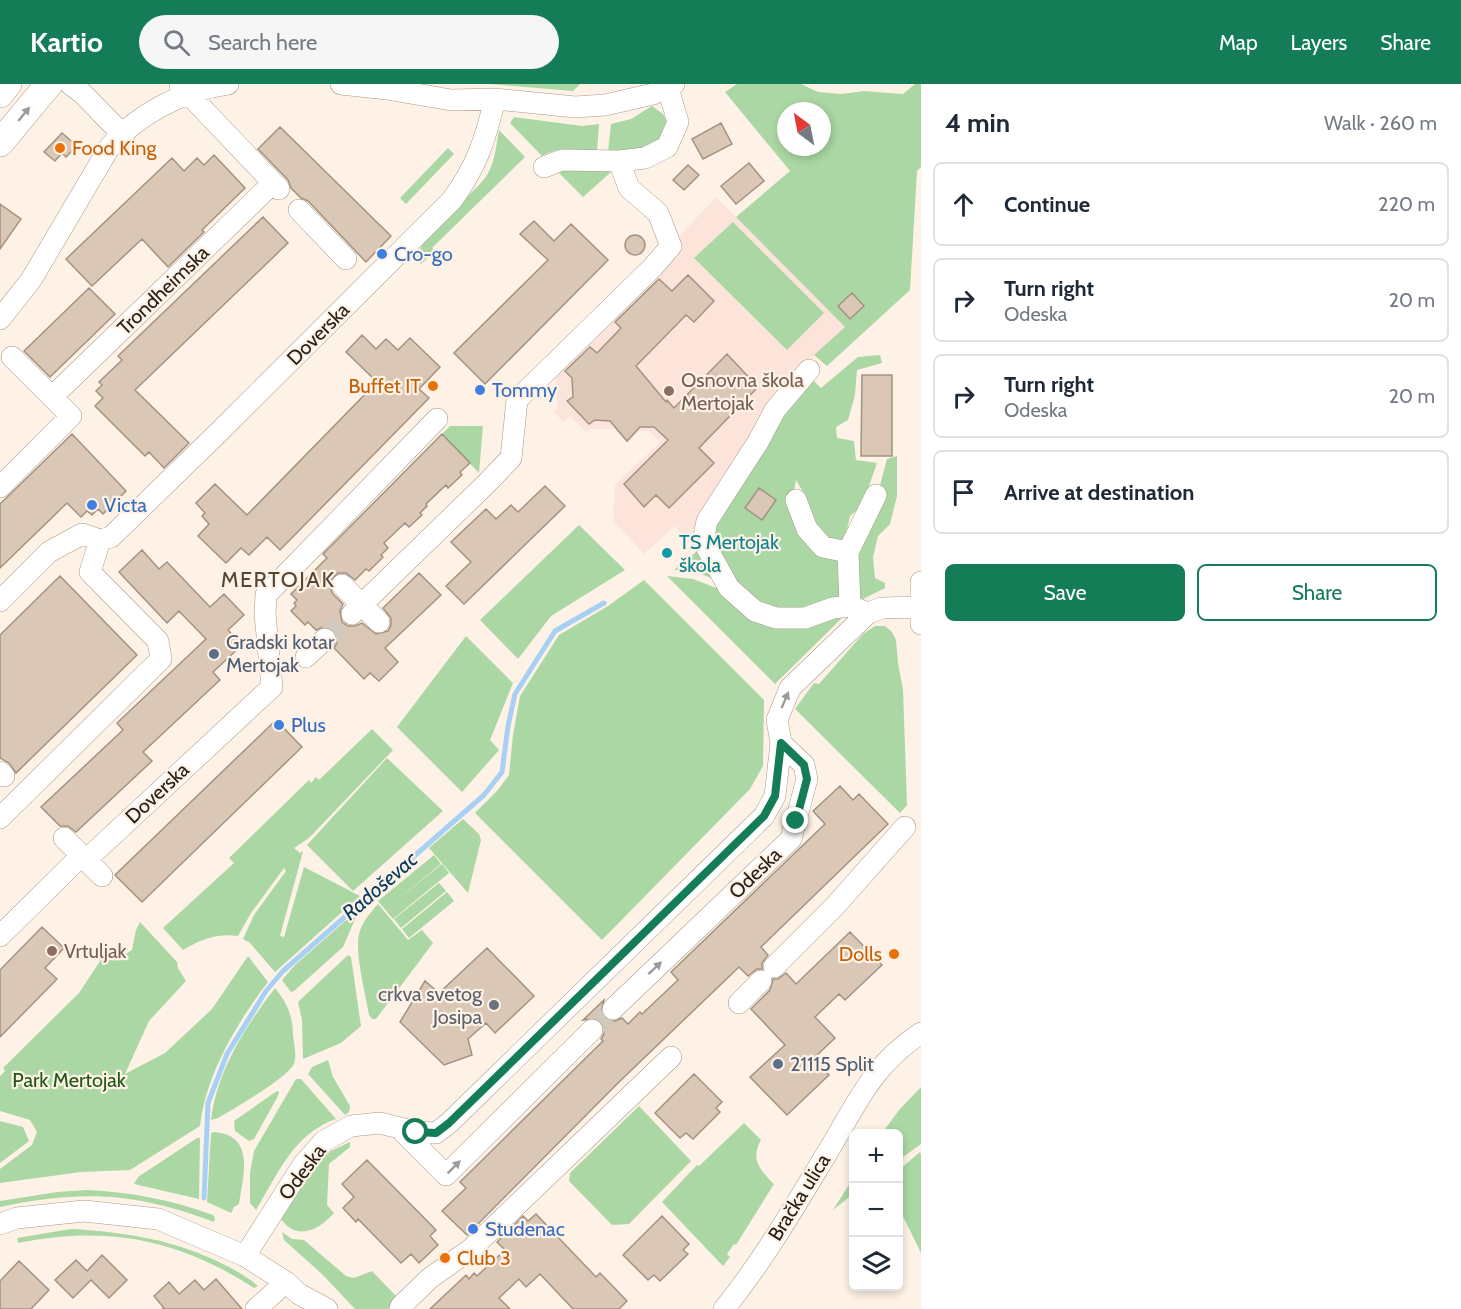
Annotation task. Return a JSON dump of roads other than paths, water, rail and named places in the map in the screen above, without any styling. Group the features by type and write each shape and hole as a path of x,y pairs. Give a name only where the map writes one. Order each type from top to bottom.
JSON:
{"main road":[{"path":"0,94 8,84"},
{"path":"0,144 49,84"}],"street":[{"path":"70,84 121,133"},
{"path":"0,319 31,280 108,148 121,133 183,89 228,84"},
{"path":"341,84 450,100 495,99 575,107 605,105 671,86 678,122 667,147 645,158 620,161 562,160 544,167"},
{"name":"Trondheimska","path":"52,397 276,186 183,89"},
{"name":"Doverska","path":"100,540 111,537 152,498 452,200 466,180 482,149 495,99"},
{"path":"357,609 511,458 517,400 653,267 671,246 658,213 629,188 620,161"},
{"path":"299,210 346,259"},
{"path":"0,487 71,416 12,357"},
{"path":"809,370 775,410 758,442 707,521 703,541 729,588 755,610 776,618 805,618 833,608 882,608 921,613 921,582"},
{"name":"Doverska","path":"0,936 272,687 265,614 266,595 437,419"},
{"path":"859,609 848,552 876,495"},
{"path":"796,500 807,529 823,547 848,552"},
{"path":"0,601 9,585 49,552 82,534 100,540 90,572 158,641 161,659 0,818"},
{"path":"342,585 357,609 379,622"},
{"path":"781,743 777,720 790,688 859,609"},
{"path":"306,657 325,639"},
{"name":"Odeska","path":"613,1009 791,839 807,779 804,765 781,743"},
{"name":"Odeska","path":"245,1256 303,1165 324,1141 351,1126 380,1123 416,1132 436,1133 449,1123 764,816 775,796 781,743"},
{"path":"739,1003 835,906 905,827"},
{"path":"64,838 102,876"},
{"path":"398,1128 446,1175 592,1030"},
{"name":"Bračka ulica","path":"724,1309 774,1237 841,1130 862,1090 890,1057 921,1032"},
{"path":"400,1309 430,1278 471,1249 671,1057"},
{"path":"0,1224 17,1218 84,1211 158,1219 245,1256 296,1295 327,1309"},
{"path":"256,1309 296,1295"}],"waterway":[{"name":"Radoševac","path":"204,1198 208,1103 227,1054 266,991 283,971 484,795 502,772 515,694 555,631 604,603"}],"tunnel":[{"path":"325,639 352,614"},
{"path":"592,1030 613,1009"}],"place":[{"name":"Food King","path":"60,148"},
{"name":"Cro-go","path":"382,254"},
{"name":"Buffet IT","path":"433,386"},
{"name":"Tommy","path":"480,390"},
{"name":"Osnovna škola Mertojak","path":"669,391"},
{"name":"Victa","path":"92,505"},
{"name":"TS Mertojak škola","path":"667,553"},
{"name":"Gradski kotar Mertojak","path":"214,654"},
{"name":"Plus","path":"279,725"},
{"name":"Vrtuljak","path":"52,951"},
{"name":"Dolls","path":"894,954"},
{"name":"crkva svetog Josipa","path":"494,1005"},
{"name":"21115 Split","path":"778,1064"},
{"name":"Studenac","path":"473,1229"},
{"name":"Club 3","path":"445,1258"}],"district":[{"name":"MERTOJAK","path":"278,579"}],"park label":[{"name":"Park Mertojak","path":"69,1080"}]}
